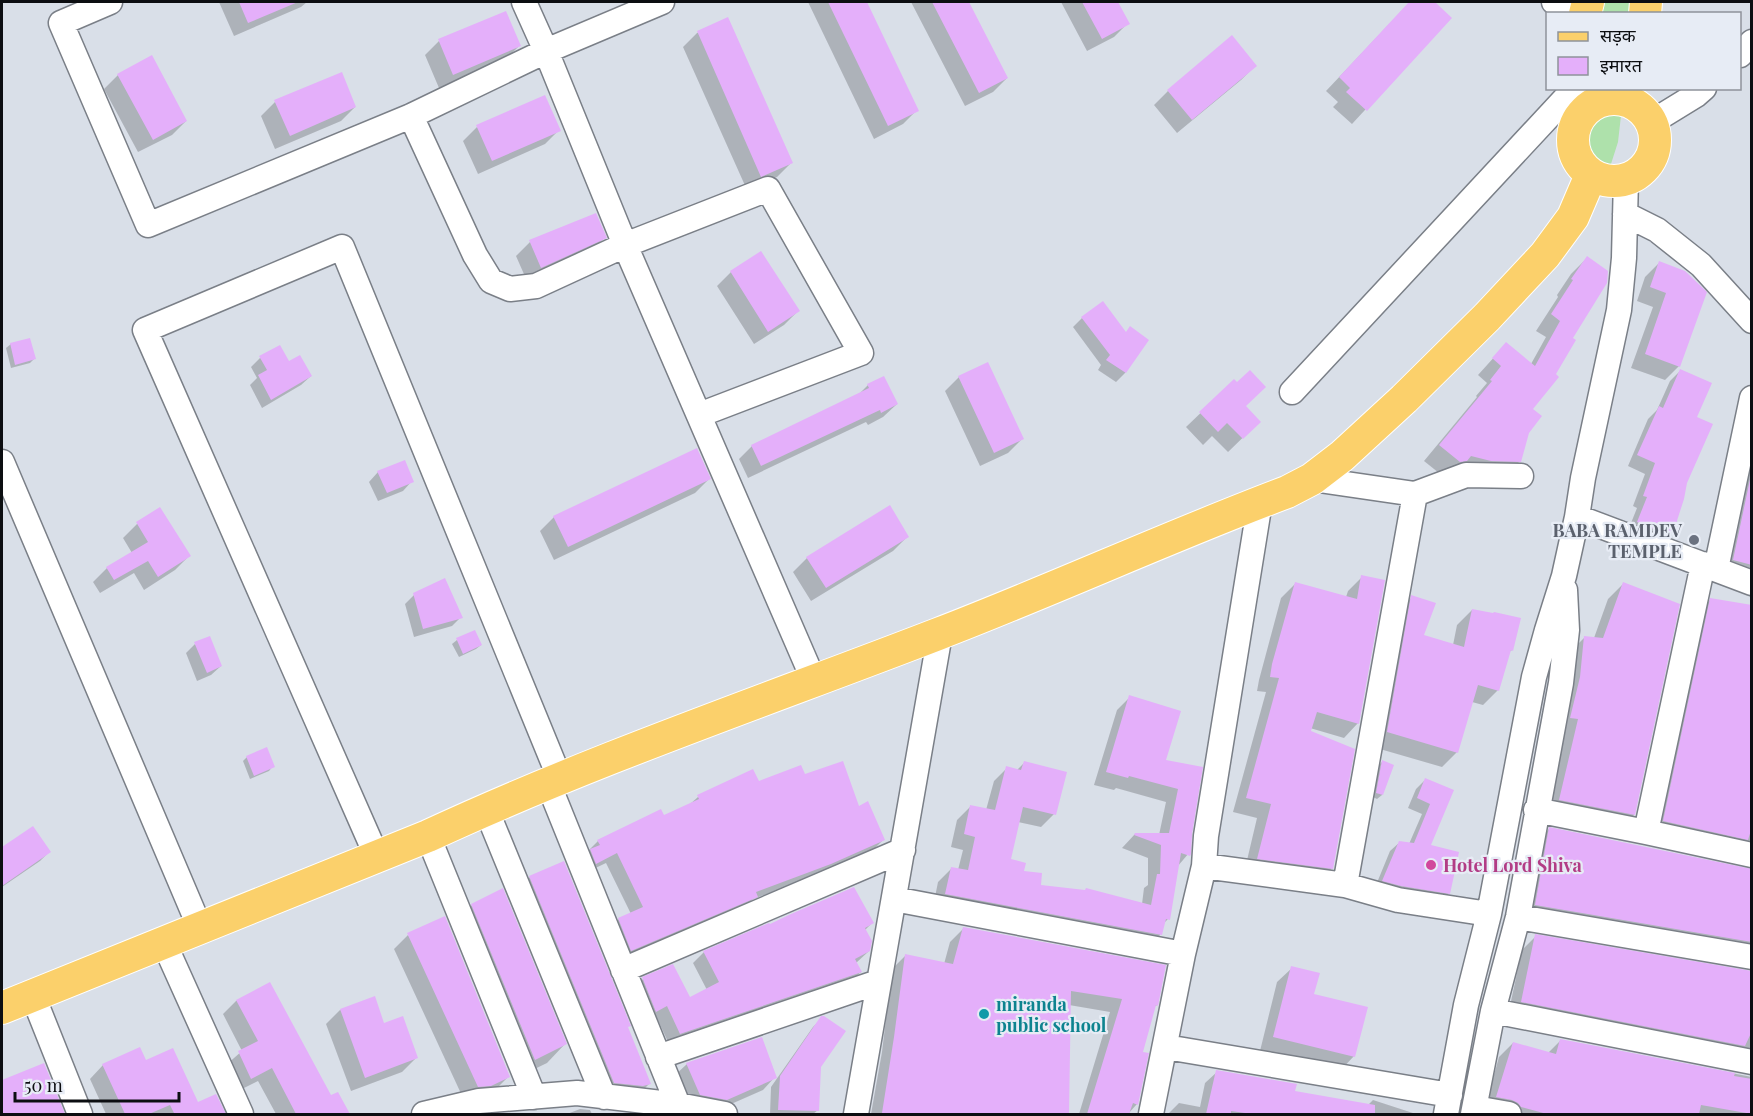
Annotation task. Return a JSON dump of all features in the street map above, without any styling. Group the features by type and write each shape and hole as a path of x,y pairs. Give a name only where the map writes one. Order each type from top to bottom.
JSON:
{"main road":[{"path":"1580,97 1591,105 1614,98 1642,105 1655,133 1655,145 1652,156 1637,174 1626,179 1602,180 1591,175 1582,167 1576,157 1572,134 1580,97"},
{"path":"2,1008 377,857 486,809 631,750 940,634 1287,492 1312,479 1342,456 1404,399 1487,317 1545,255 1573,217 1591,175"}],"street":[{"path":"110,2 61,23 148,225 411,116 546,51 662,2"},
{"path":"524,2 625,244 814,681"},
{"path":"1554,2 1566,12"},
{"path":"1741,54 1752,42"},
{"path":"1642,105 1696,95 1702,90"},
{"path":"1292,392 1580,97"},
{"path":"411,116 475,255 491,281 510,289 536,286 625,244 768,189 861,353 699,415"},
{"path":"1166,1047 1448,1105 1466,1005 1489,914 1534,677 1564,576 1618,310 1624,258 1626,179"},
{"path":"1625,214 1657,230 1701,265 1752,321"},
{"path":"377,857 145,330 342,247 554,781 623,970 678,1105"},
{"path":"1646,832 1752,398"},
{"path":"2,462 200,928"},
{"path":"1312,479 1415,494 1466,475 1521,476"},
{"path":"1345,885 1415,494"},
{"path":"1151,1114 1183,954 1204,866 1206,837 1260,502"},
{"path":"1577,517 1752,583"},
{"path":"1509,1114 1474,1111 1493,1011 1518,917 1561,683 1567,630 1564,576"},
{"path":"856,1114 940,634"},
{"path":"486,809 604,1097"},
{"path":"1536,810 1752,855"},
{"path":"428,836 534,1097"},
{"path":"623,970 903,850"},
{"path":"1204,866 1345,885 1398,900 1489,914"},
{"path":"894,900 1183,954"},
{"path":"1518,917 1752,957"},
{"path":"164,943 241,1114"},
{"path":"658,1057 878,982"},
{"path":"33,996 80,1114"},
{"path":"1493,1011 1752,1062"},
{"path":"424,1114 479,1101 577,1093 678,1105 725,1114"}],"green space":[{"path":"1598,2 1633,2 1632,12 1597,12"},
{"path":"1591,90 1624,90 1618,142 1611,164 1594,177 1583,150"}],"building":[{"path":"239,2 298,2 248,23"},
{"path":"828,2 867,2 919,111 888,126"},
{"path":"932,2 969,2 1008,78 979,93"},
{"path":"1082,2 1118,2 1130,24 1102,39"},
{"path":"1409,2 1435,2 1452,18 1367,111 1346,92 1350,88 1339,77"},
{"path":"506,11 521,46 453,75 438,39"},
{"path":"728,17 793,163 761,177 697,31"},
{"path":"1232,35 1257,66 1192,120 1167,90"},
{"path":"152,55 187,121 153,140 117,74"},
{"path":"342,72 356,107 290,136 274,100"},
{"path":"545,95 561,131 492,161 476,125"},
{"path":"596,213 607,238 541,268 529,240"},
{"path":"761,251 800,311 768,332 730,271"},
{"path":"1587,256 1608,271 1607,283 1573,338 1576,340 1556,374 1559,377 1533,409 1542,416 1529,433 1521,462 1491,461 1471,456 1467,461 1460,462 1439,445 1492,381 1490,380 1501,366 1492,358 1506,342 1535,366 1560,321 1551,314"},
{"path":"1659,261 1685,271 1707,292 1680,367 1645,354 1666,293 1650,287"},
{"path":"1103,301 1126,332 1130,326 1149,340 1126,373 1106,360 1110,355 1081,317"},
{"path":"30,338 36,359 15,365 10,343"},
{"path":"280,345 289,361 300,355 312,376 271,400 258,375 267,370 259,356"},
{"path":"988,362 1024,439 994,453 958,376"},
{"path":"1680,369 1712,383 1697,417 1713,424 1687,483 1673,533 1637,522 1647,497 1643,496 1655,463 1637,455 1659,406 1663,408"},
{"path":"1250,370 1266,387 1246,406 1261,422 1243,439 1227,423 1218,432 1199,412 1234,379 1237,382"},
{"path":"884,376 898,404 881,413 880,410 761,466 751,445 869,388 867,384"},
{"path":"697,448 711,479 568,547 553,516"},
{"path":"405,460 414,482 387,493 377,471"},
{"path":"1752,470 1752,565 1733,560"},
{"path":"890,505 909,537 826,588 806,557"},
{"path":"160,507 191,556 158,577 148,561 114,580 106,567 148,542 136,522"},
{"path":"1361,575 1385,580 1359,724 1317,712 1311,731 1355,749 1333,869 1257,859 1271,804 1246,798 1279,678 1270,677 1272,664 1295,582 1357,599"},
{"path":"445,578 463,618 423,629 413,593"},
{"path":"1623,582 1680,604 1635,815 1559,800 1578,719 1570,718 1580,677 1584,636 1603,638"},
{"path":"1411,595 1436,603 1424,635 1464,647 1472,609 1521,618 1513,651 1511,650 1499,691 1478,685 1458,753 1387,732"},
{"path":"1710,598 1752,605 1752,827 1748,840 1663,821"},
{"path":"475,630 482,645 463,654 456,638"},
{"path":"210,636 222,666 207,673 194,642"},
{"path":"1129,695 1181,711 1166,760 1203,767 1191,854 1190,856 1181,853 1170,920 1166,919 1162,935 945,894 951,867 968,870 975,837 964,834 970,805 995,810 1006,766 1021,770 1024,761 1067,772 1056,815 1023,807 1011,859 1026,863 1024,871 1042,873 1041,885 1085,890 1086,888 1151,905 1157,874 1160,874 1161,845 1134,835 1135,833 1169,833 1178,789 1106,772"},
{"path":"267,747 275,767 254,776 246,756"},
{"path":"1382,760 1394,765 1383,795 1376,793"},
{"path":"843,761 859,806 868,801 885,840 831,864 756,892 758,897 631,951 618,918 643,907 617,853 596,864 590,849 600,845 597,840 661,809 664,815 699,799 697,795 753,769 759,781 801,765 805,774"},
{"path":"1425,778 1454,790 1431,845 1459,852 1450,894 1382,881 1399,841 1414,843 1430,804 1417,798"},
{"path":"33,826 51,852 2,886 2,847"},
{"path":"1549,827 1752,869 1752,942 1535,905"},
{"path":"564,861 631,1026 628,1027 651,1084 643,1086 614,1083 529,876"},
{"path":"854,887 874,923 865,928 872,941 870,951 855,959 862,972 680,1034 667,1006 656,1012 642,977 673,964 690,997 719,982 703,951"},
{"path":"503,888 567,1044 535,1060 471,904"},
{"path":"445,916 510,1077 491,1086 478,1087 407,933"},
{"name":"miranda public school","path":"963,927 1166,965 1158,1006 1156,1005 1143,1052 1149,1053 1138,1105 1133,1103 1129,1114 1087,1114 1122,999 1071,991 1069,1114 882,1113 905,954 953,964"},
{"path":"1535,934 1752,971 1752,1031 1745,1046 1521,1002"},
{"path":"1291,966 1320,973 1314,994 1368,1007 1355,1057 1273,1037"},
{"path":"270,982 331,1095 338,1092 350,1114 296,1114 272,1068 251,1079 238,1051 258,1041 236,1000"},
{"path":"375,996 384,1023 403,1016 418,1058 365,1078 340,1009"},
{"path":"821,1016 846,1031 821,1067 819,1111 778,1110 780,1076"},
{"path":"762,1037 777,1078 727,1100 700,1095 686,1063"},
{"path":"1560,1039 1735,1073 1734,1076 1752,1079 1752,1114 1701,1105 1699,1114 1547,1114 1521,1107 1512,1100 1496,1097 1513,1042 1556,1054"},
{"path":"140,1047 146,1060 173,1048 198,1102 216,1094 226,1114 171,1114 174,1113 170,1105 149,1114 125,1114 102,1064"},
{"path":"44,1063 65,1114 2,1114 2,1080"},
{"path":"1216,1070 1297,1084 1295,1091 1375,1105 1375,1114 1252,1114 1231,1111 1231,1114 1206,1114"}],"place":[{"name":"BABA RAMDEV TEMPLE","path":"1694,540"},
{"name":"Hotel Lord Shiva","path":"1431,865"},
{"name":"miranda public school","path":"984,1014"}]}
